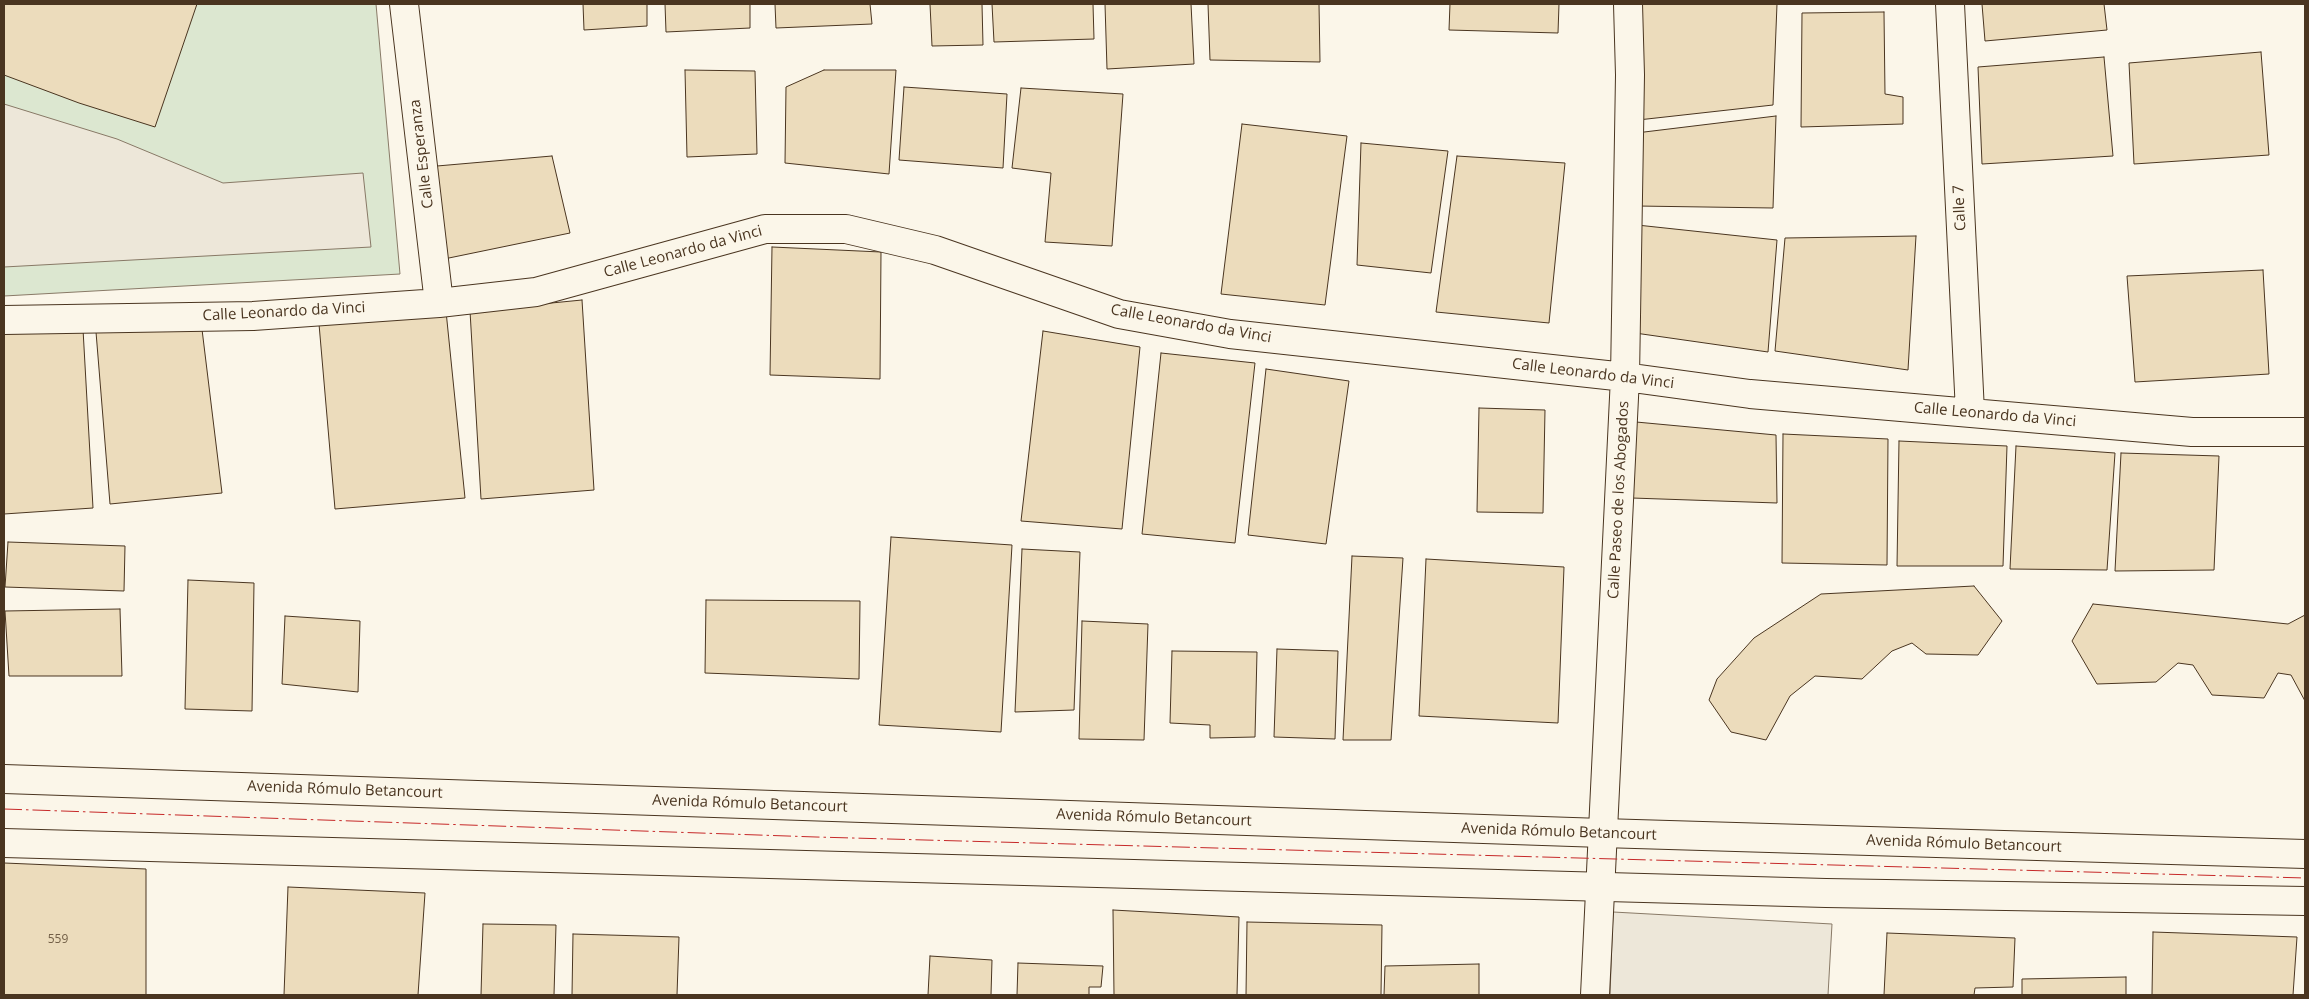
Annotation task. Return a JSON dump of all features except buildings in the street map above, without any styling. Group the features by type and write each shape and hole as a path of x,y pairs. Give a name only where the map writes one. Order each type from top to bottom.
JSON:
{"main road":[{"name":"Calle Esperanza","path":"404,4 439,304"},
{"name":"Calle Paseo de los Abogados","path":"1596,995 1602,833 1625,377 1630,75 1628,4"},
{"name":"Calle 7","path":"1950,4 1970,412"},
{"name":"Calle Leonardo da Vinci","path":"4,320 253,316 439,304 536,292 765,229 846,229 935,250 1118,314 1230,334 1625,377 1750,394 2192,432 2305,432"},
{"name":"Avenida Rómulo Betancourt","path":"4,779 1602,833 2305,854"},
{"path":"4,843 1826,894 2305,901"}],"green space":[{"path":"4,4 376,4 400,274 4,296"}],"shaded area":[{"path":"4,104 117,139 223,183 363,173 371,247 4,267"},
{"path":"1613,912 1832,924 1828,995 1610,995"}],"power":[{"path":"4,809 816,837 2305,878"}]}
